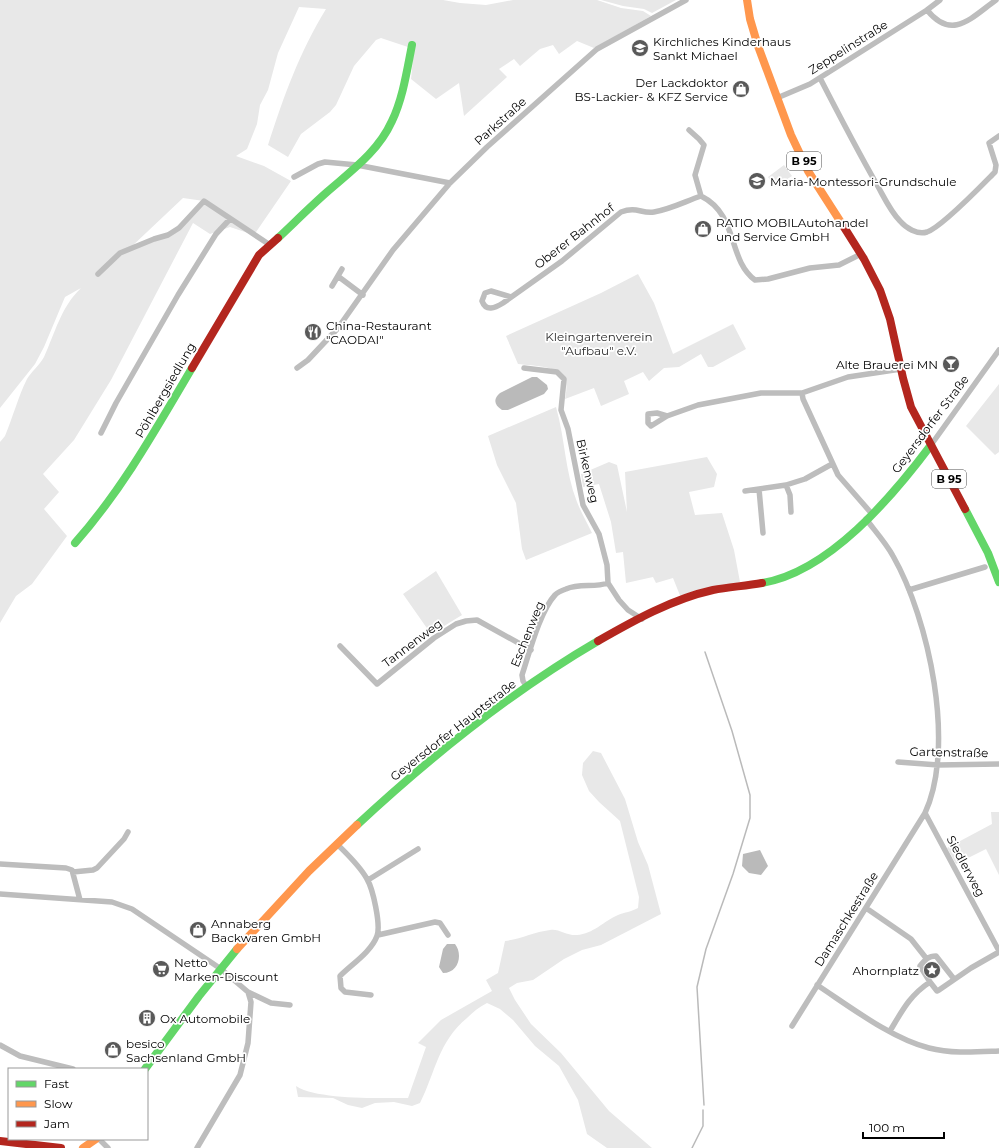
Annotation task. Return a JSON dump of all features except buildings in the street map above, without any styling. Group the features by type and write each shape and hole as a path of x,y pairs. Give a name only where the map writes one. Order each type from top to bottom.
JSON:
{"main road":[{"name":"B 95","path":"747,0 755,40 792,136 808,169 876,281 888,310 911,407 993,565 999,582"},
{"name":"Pöhlbergsiedlung","path":"75,543 97,518 135,464 259,256 365,159 380,142 392,121 404,84 412,45"},
{"name":"Geyersdorfer Straße","path":"840,542 869,516 919,463 931,445"},
{"name":"Geyersdorfer Hauptstraße","path":"146,1068 220,969 265,916 337,844 417,770 527,687 570,658 642,619 702,593 741,585 773,581 787,577 822,556 840,542"},
{"path":"83,1148 92,1144 95,1140"},
{"path":"0,1141 61,1148"}],"street":[{"name":"Parkstraße","path":"297,368 308,360 338,328 363,295 393,250 450,183 487,146 597,49 686,0"},
{"name":"Zeppelinstraße","path":"777,98 810,84 820,78 927,10 940,0"},
{"path":"927,10 937,21 947,26 957,26 996,0"},
{"path":"820,78 854,146 882,194 900,221 911,230 927,232 938,225 995,172 996,165 989,143 999,136"},
{"path":"689,130 699,138 704,145 695,175 701,196 712,201 722,213 731,230 744,269 755,280 768,279 810,268 839,265 861,254"},
{"path":"294,177 318,164 325,162 357,165 450,183"},
{"name":"Oberer Bahnhof","path":"511,297 491,290 486,293 482,301 484,306 493,309 511,297 562,261 621,212 630,209 652,212 665,210 701,196"},
{"path":"98,274 120,253 168,235 179,228 204,201 270,245"},
{"path":"101,433 116,403 178,296 216,234 230,219"},
{"path":"332,286 339,277 342,269"},
{"path":"339,277 363,295"},
{"name":"Geyersdorfer Straße","path":"931,445 999,350"},
{"name":"Birkenweg","path":"524,368 557,372 564,379 561,410 568,429 583,505 598,534 607,565 608,583 619,600 628,610 642,619"},
{"path":"666,416 698,405 738,396 774,393 802,393 848,377 901,369"},
{"name":"Damaschkestraße","path":"792,1026 919,824 925,813 934,787 938,765 937,721 933,680 920,622 909,590 893,556 869,516 838,475 832,464 803,399 802,393"},
{"path":"746,491 786,485 805,480 832,464"},
{"path":"786,485 790,495 791,512"},
{"path":"759,489 763,533"},
{"path":"909,590 993,565"},
{"name":"Eschenweg","path":"527,687 523,681 522,675 544,613 555,595 567,588 585,585 600,586 608,583"},
{"name":"Tannenweg","path":"340,646 377,684 434,638 456,624 466,621 477,620 531,650"},
{"name":"Gartenstraße","path":"898,762 938,765 999,764"},
{"name":"Siedlerweg","path":"925,813 999,952"},
{"path":"919,824 932,828"},
{"path":"0,864 66,868 74,872 93,870 97,868 124,840 128,832"},
{"path":"337,844 354,861 368,880 379,925 378,935 372,945 340,976 341,988 346,992 371,996"},
{"path":"368,880 418,849"},
{"path":"74,872 80,900"},
{"path":"0,894 112,902 132,909 220,969 248,992 271,1003 290,1005"},
{"path":"866,908 911,939 926,958"},
{"path":"378,935 389,934 435,922 440,923 448,935"},
{"path":"954,979 936,956 926,958 920,966 937,991 999,952"},
{"path":"890,1031 913,995 930,982"},
{"path":"817,985 902,1038 930,1048 957,1052 999,1051"},
{"path":"197,1148 240,1075 244,1062 251,1009 248,992"},
{"path":"0,1045 20,1056 69,1068"},
{"path":"100,1140 108,1148"}],"green space":[{"path":"0,0 443,0 486,5 513,0 597,0 621,8 643,11 651,16 594,48 577,41 559,54 553,45 540,49 520,66 514,59 499,69 507,77 464,116 459,83 436,99 411,79 414,49 381,38 376,40 354,66 336,105 330,112 301,134 288,157 268,145 300,58 316,25 326,9 299,7 278,53 268,90 260,105 257,124 247,149 236,156 264,166 291,181 254,235 230,227 210,234 193,223 111,380 74,440 43,474 59,492 44,509 67,536 32,584 16,596 0,623 0,442 5,436 27,379 44,357 68,303 81,288 65,297 44,347 35,364 0,408","holes":["183,198 204,201 168,235 129,249"]},
{"path":"601,0 676,0 652,13 644,9 623,6"},
{"path":"784,165 792,176 775,187 768,177"},
{"name":"Kleingartenverein \"Aufbau\" e.V.","path":"638,274 654,303 673,354 733,324 746,349 713,367 708,367 701,354 679,367 664,368 649,381 643,372 624,381 629,394 601,406 594,388 565,399 566,383 564,377 559,373 539,366 518,364 506,336 601,293"},
{"path":"999,384 999,452 995,455 966,426"},
{"path":"556,407 573,491 592,533 526,560 522,549 516,503 497,465 488,436"},
{"path":"707,457 717,474 714,487 689,492 695,515 722,513 734,550 740,582 681,598 673,578 656,583 653,577 626,583 623,552 616,553 611,522 599,484 583,487 581,474 609,462 617,465 627,512 625,472"},
{"path":"436,571 462,615 431,634 403,594"},
{"path":"593,751 601,753 625,799 638,842 648,865 661,914 601,945 582,950 564,959 533,980 517,983 509,988 531,1024 561,1053 609,1111 652,1148 607,1148 587,1134 578,1100 559,1066 535,1046 513,1020 500,1009 487,1003 457,1027 450,1037 439,1058 420,1103 412,1106 394,1102 375,1103 362,1108 348,1105 333,1098 298,1097 296,1086 306,1091 334,1096 408,1098 426,1047 418,1043 441,1020 492,991 486,980 498,973 505,941 517,939 538,932 553,930 573,935 583,934 593,930 618,915 638,908 639,897 620,821 589,791 582,775 583,763"},
{"path":"991,812 999,812 999,875 986,849 956,864 947,848 992,824"}],"shaded area":[{"path":"532,377 537,377 547,385 548,389 544,394 508,410 502,410 497,406 495,400 500,393"},
{"path":"760,850 768,866 761,875 749,873 742,866 743,854"},
{"path":"447,944 455,944 459,953 459,958 453,970 443,973 439,967 443,949"}],"waterway":[{"path":"704,1105 697,987 706,949 733,874 750,818 750,795 732,731 705,652"},
{"path":"692,1148 703,1126 703,1110"}],"traffic: fast":[{"path":"278,238 372,152 386,132 399,103 412,45"},
{"path":"75,543 108,502 138,458 192,368"},
{"path":"762,583 787,576 811,564 835,548 878,509 898,487 931,445"},
{"path":"965,509 988,553 999,582"},
{"path":"357,825 413,775 504,703 566,660 598,641"},
{"path":"146,1068 199,996 237,949"}],"traffic: slow":[{"path":"747,0 750,19 758,46 791,135 808,171 842,224"},
{"path":"237,949 309,871 357,825"},
{"path":"83,1148 95,1140"}],"traffic: jam":[{"path":"842,224 864,259 880,290 890,319 911,407 965,509"},
{"path":"192,368 259,255 278,238"},
{"path":"598,641 639,618 683,599 713,590 762,583"},
{"path":"0,1141 61,1148"}],"place":[{"name":"Kirchliches Kinderhaus Sankt Michael","path":"640,48"},
{"name":"Der Lackdoktor BS-Lackier- & KFZ Service","path":"741,89"},
{"name":"Maria-Montessori-Grundschule","path":"757,181"},
{"name":"RATIO MOBILAutohandel und Service GmbH","path":"703,229"},
{"name":"China-Restaurant \"CAODAI\"","path":"313,332"},
{"name":"Alte Brauerei MN","path":"951,364"},
{"name":"Annaberg Backwaren GmbH","path":"198,930"},
{"name":"Netto Marken-Discount","path":"161,969"},
{"name":"Ahornplatz","path":"932,970"},
{"name":"Ox Automobile","path":"147,1018"},
{"name":"besico Sachsenland GmbH","path":"113,1050"}]}
